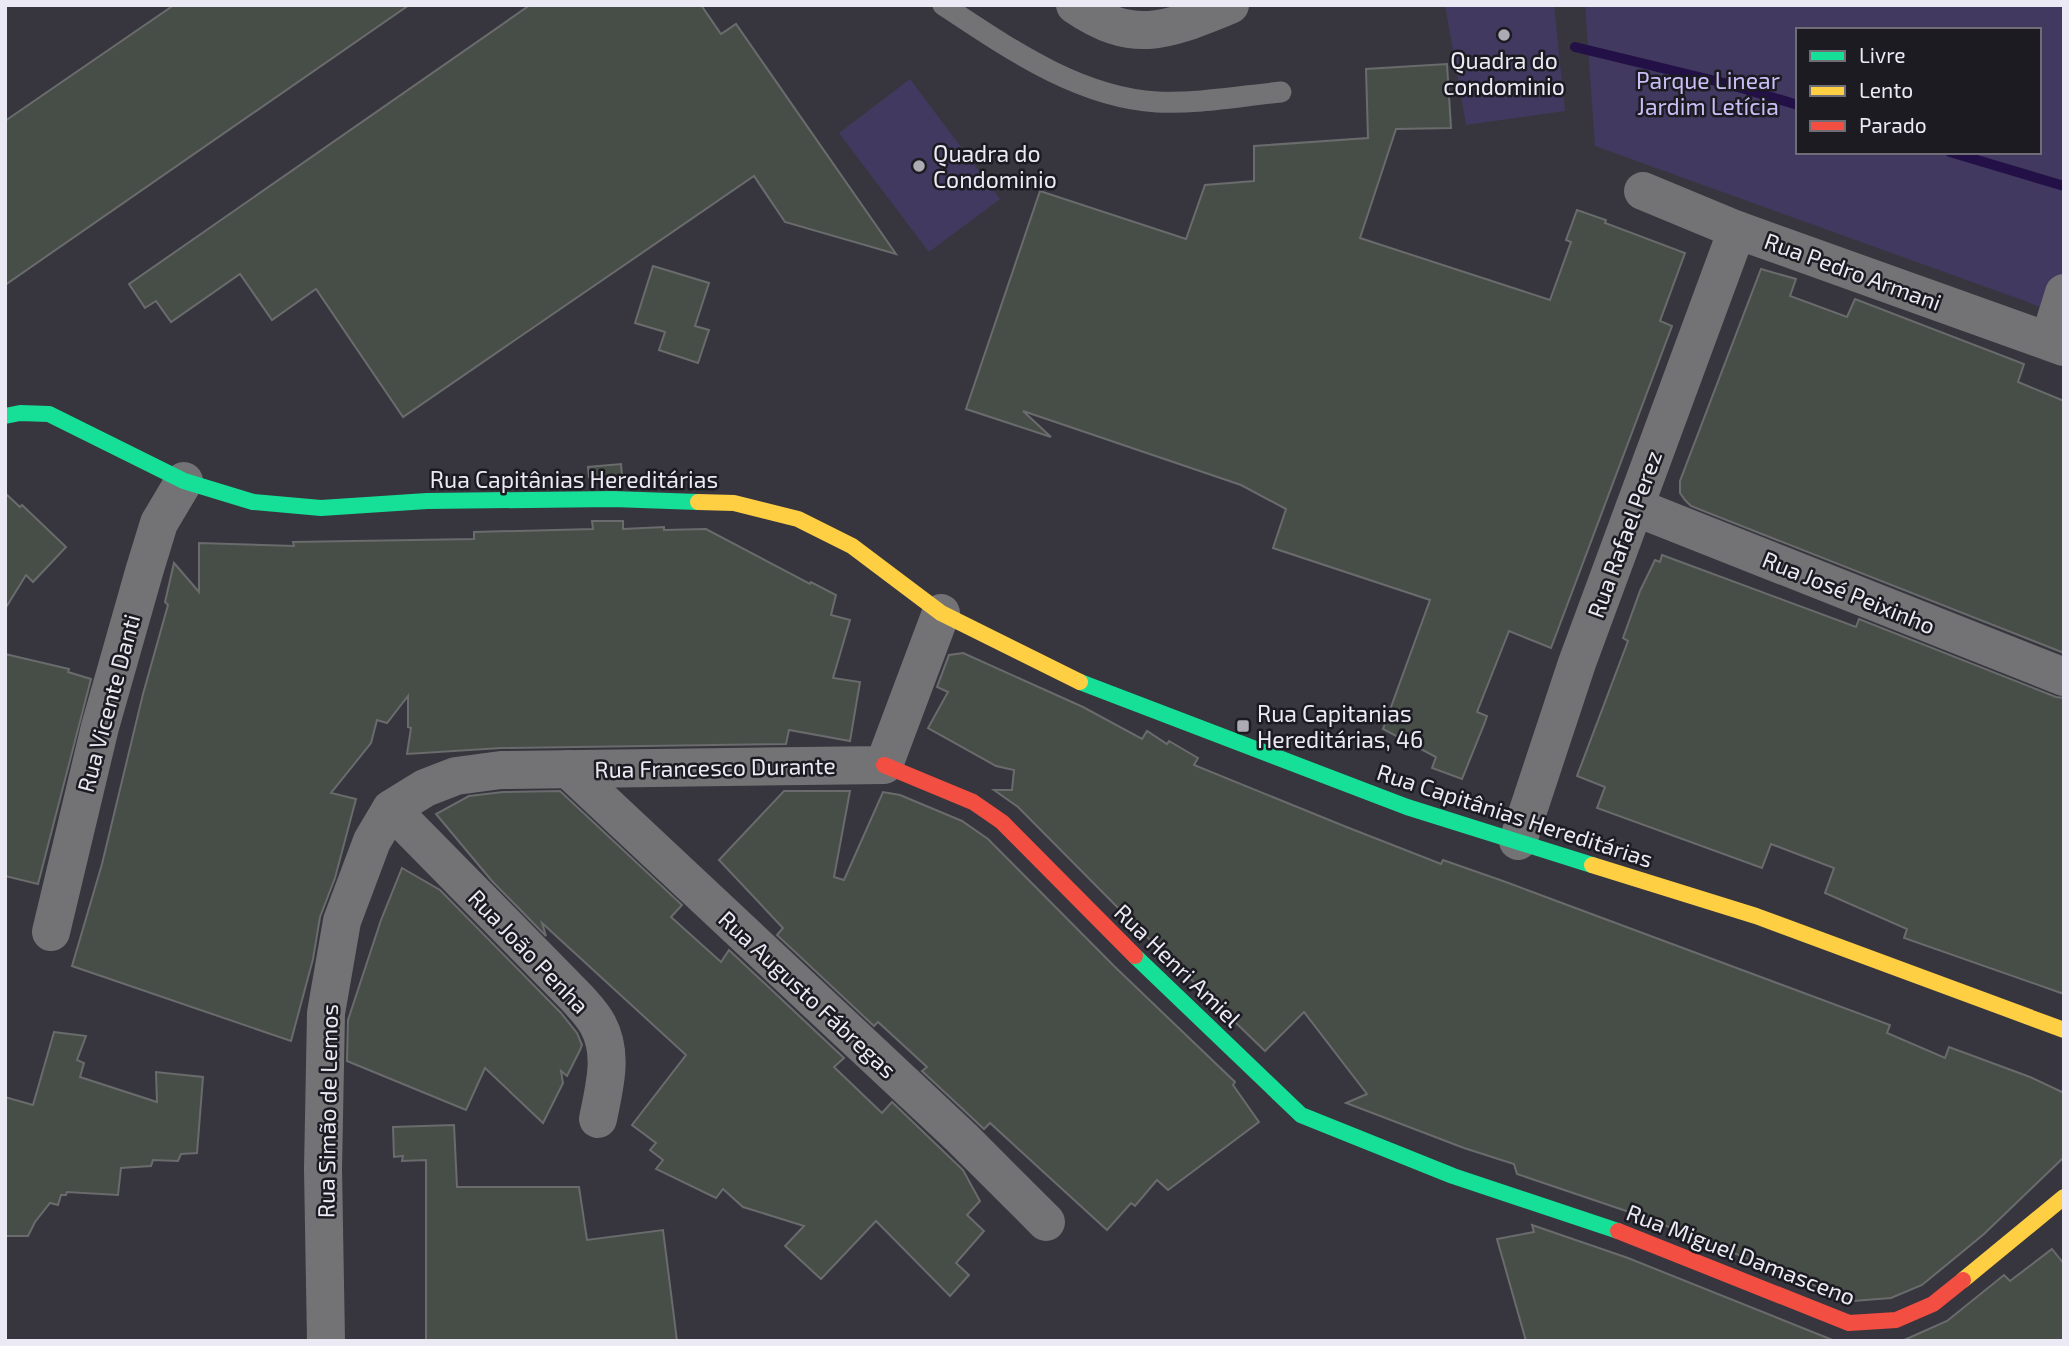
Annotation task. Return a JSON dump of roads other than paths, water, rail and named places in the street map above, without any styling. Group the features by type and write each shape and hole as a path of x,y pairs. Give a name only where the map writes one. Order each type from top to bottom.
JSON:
{"street":[{"path":"1075,5 1097,20 1123,29 1143,31 1174,28 1230,5"},
{"name":"Rua Pedro Armani","path":"1643,191 1737,230 2056,344"},
{"name":"Rua Rafael Perez","path":"1518,841 1577,663 1737,230"},
{"path":"2056,344 2064,293"},
{"name":"Rua Capitânias Hereditárias","path":"5,416 20,413 49,414 184,481 253,502 321,508 427,501 612,499 734,503 798,519 852,546 941,613 1067,677 1407,807 1756,916 2064,1030"},
{"name":"Rua Vicente Danti","path":"51,932 100,727 144,572 159,523 184,481"},
{"name":"Rua José Peixinho","path":"1635,507 2064,677"},
{"path":"884,765 941,613"},
{"name":"Rua Francesco Durante","path":"391,809 425,788 456,776 501,770 884,765"},
{"name":"Rua Henri Amiel","path":"884,765 973,802 1002,822 1139,960 1300,1115 1453,1176"},
{"name":"Rua Augusto Fábregas","path":"568,769 952,1129 1046,1222"},
{"name":"Rua João Penha","path":"391,809 577,998 597,1023 605,1042 607,1072 598,1119"},
{"name":"Rua Simão de Lemos","path":"326,1341 323,1169 326,1013 342,921 372,841 391,809"},
{"name":"Rua Miguel Damasceno","path":"1453,1176 1636,1237 1849,1323 1896,1320 1933,1304 2064,1197"}],"lane":[{"path":"943,5 1049,71 1105,93 1155,102 1189,102 1281,92"}],"waterway":[{"path":"1575,47 1728,84 1796,104"},
{"path":"1957,154 2064,186"}],"place":[{"name":"Quadra do condominio","path":"1504,35"},
{"name":"Quadra do Condominio","path":"919,166"},
{"name":"Rua Capitanias Hereditárias, 46","path":"1243,726"}],"park label":[{"name":"Parque Linear Jardim Letícia","path":"1708,93"}]}
